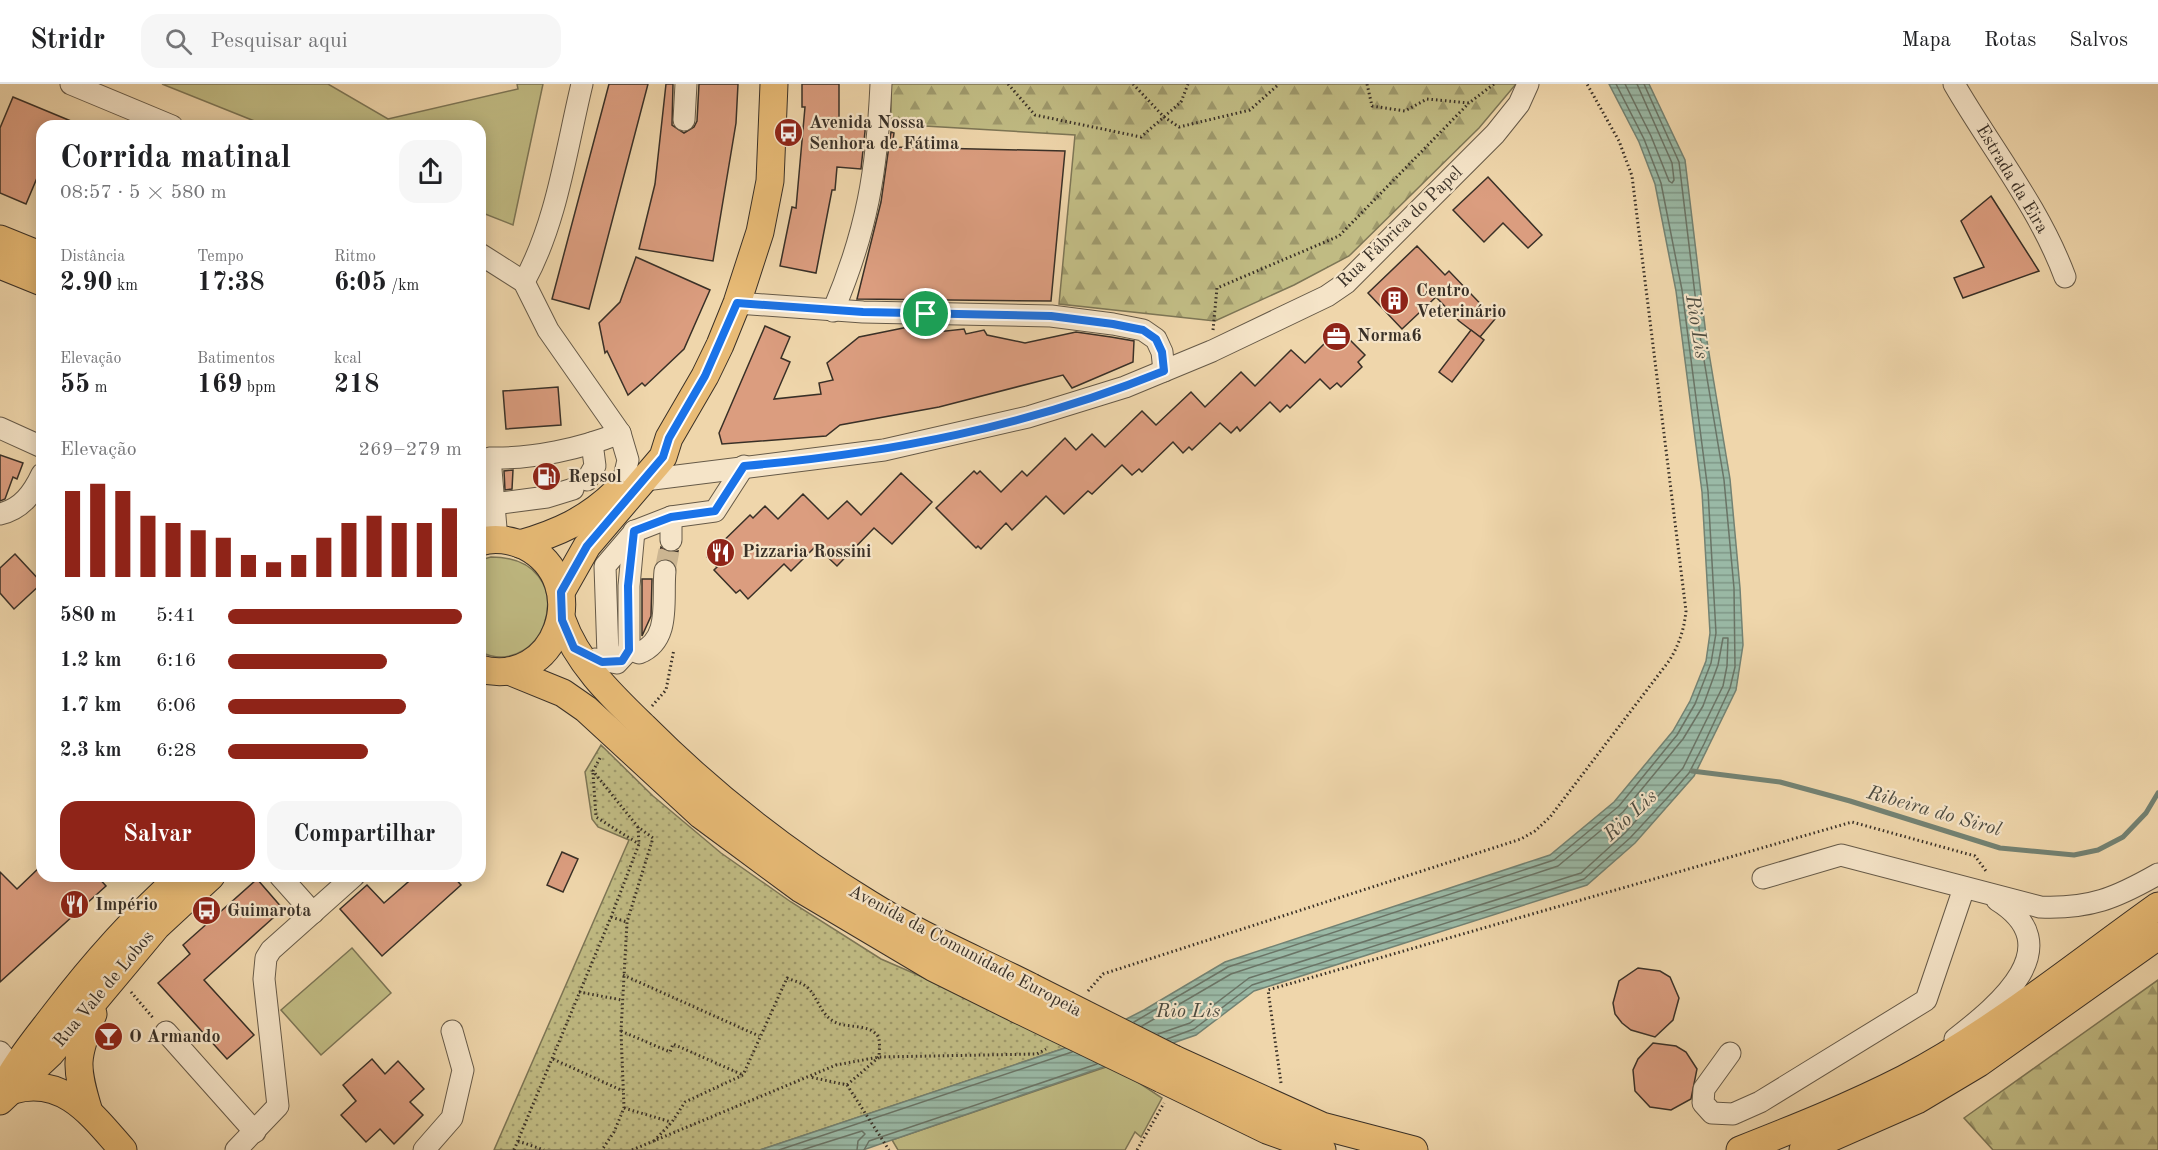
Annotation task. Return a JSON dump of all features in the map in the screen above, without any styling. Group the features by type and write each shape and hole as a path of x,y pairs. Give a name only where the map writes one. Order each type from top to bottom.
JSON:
{"main road":[{"path":"492,541 549,535 585,519 663,457 669,438 705,376 737,303 760,232 770,181 774,84"},
{"path":"0,239 36,254"},
{"path":"0,265 36,280"},
{"path":"561,592 581,555 606,524 633,483"},
{"path":"490,671 527,665 543,654 555,638 562,620 558,580 547,563 533,550 492,541"},
{"name":"Avenida da Comunidade Europeia","path":"562,620 574,648 612,696 677,760 769,836 870,906 1024,998 1267,1130 1322,1150"},
{"name":"Avenida da Comunidade Europeia","path":"490,671 563,693 586,709 701,815 801,890 934,968 1024,998"},
{"name":"Rua Vale de Lobos","path":"6,1081 64,1002 117,937 175,882"},
{"name":"Rua Vale de Lobos","path":"6,1081 50,1054 112,989 149,935 205,882"},
{"path":"1740,1150 1861,1100 1973,1037 2158,906"},
{"path":"1803,1150 1917,1100 1969,1070 2158,936"},
{"path":"89,1112 79,1076 78,1054 112,989"},
{"name":"Rua Vale de Lobos","path":"50,1054 49,1037 64,1002"},
{"path":"50,1054 66,1095"},
{"name":"Avenida da Comunidade Europeia","path":"1168,1077 1285,1111 1322,1126 1414,1150"},
{"path":"6,1081 39,1085 66,1095 89,1112 123,1150"}],"street":[{"path":"71,84 158,120"},
{"path":"524,282 536,261 548,227 582,84"},
{"path":"684,120 686,84"},
{"path":"833,311 850,272 865,224 872,188 881,84"},
{"name":"Rua Fábrica do Papel","path":"633,483 744,466 913,446 1082,402 1212,351 1327,296 1346,283 1495,134 1519,104 1528,84"},
{"name":"Estrada da Eira","path":"1954,84 2029,204 2056,252 2065,277"},
{"path":"486,258 524,282 548,330 620,432 627,448 633,483"},
{"path":"737,303 833,311 1051,316 1113,324 1143,330 1156,339 1162,352 1164,371"},
{"path":"0,428 36,444"},
{"path":"492,541 486,500 491,458 565,450 620,432"},
{"path":"486,500 547,497 580,485 595,466 592,443"},
{"path":"602,662 608,655 605,566 634,531 671,517 715,511 744,466"},
{"path":"0,514 23,502 36,487"},
{"path":"671,517 671,540"},
{"path":"574,648 602,662 622,661 629,646 629,604 634,531 626,522 619,519 606,524"},
{"path":"629,646 631,650 639,653 651,646 661,633 665,571"},
{"path":"606,619 629,604"},
{"path":"606,619 629,604"},
{"path":"1762,878 1841,855 1964,888 1987,883 2040,907 2089,906 2130,890 2158,874"},
{"path":"285,882 313,914"},
{"path":"236,1150 271,1116 278,1106 279,1096 264,979 266,958 271,950 348,882"},
{"path":"1894,1083 1959,1035 2012,987 2025,970 2030,953 2028,934 2018,916 1987,883"},
{"path":"1730,1053 1704,1089 1703,1102 1712,1113 1734,1114 1760,1102 1926,999 1964,888"},
{"path":"424,1150 452,1118 463,1070 452,1031"},
{"path":"166,1032 255,1132"}],"path":[{"path":"1008,84 1035,115 1141,137 1181,102 1188,84"},
{"path":"1133,84 1164,117 1179,128 1250,110 1279,84"},
{"path":"1367,84 1372,106 1405,111 1427,99 1469,103"},
{"path":"1212,351 1217,288 1339,236 1469,103 1494,84"},
{"path":"1086,994 1103,974 1521,839 1535,831 1550,817 1679,645 1685,627 1686,611 1632,176 1619,141 1587,84"},
{"path":"652,706 666,690 675,639"},
{"path":"600,758 593,771 596,817 639,844"},
{"path":"593,771 638,827 653,838 627,922 621,1031 624,1108 614,1132 602,1150"},
{"path":"1285,1111 1268,990 1852,822 1975,856 1987,883"},
{"path":"514,1150 611,917 639,844 638,827"},
{"path":"611,917 627,922"},
{"path":"623,975 759,1036"},
{"path":"652,1142 672,1122 685,1102 743,1075 787,978 807,986 820,1008 834,1022 845,1027 870,1030 877,1035 879,1058"},
{"path":"112,989 166,1032"},
{"path":"579,992 622,1000"},
{"path":"621,1031 670,1052 673,1044 743,1075"},
{"path":"632,1150 836,1065 879,1058 1037,1054 1047,1048"},
{"path":"847,1086 879,1058"},
{"path":"553,1059 623,1091"},
{"path":"809,1077 847,1086 889,1150"},
{"path":"1137,1150 1168,1077"},
{"path":"624,1108 672,1122"},
{"path":"519,1141 544,1150"}],"green space":[{"path":"162,84 328,84 388,119 518,89 517,84 543,84 513,225 486,214 486,120 252,120"},
{"path":"891,84 1516,84 1479,128 1349,256 1294,285 1215,321 1059,304 1075,135 891,124"},
{"path":"491,557 520,562 538,576 547,595 546,616 538,636 524,650 504,657 486,653 486,558"},
{"path":"601,745 653,796 721,853 791,902 881,959 1077,1044 760,1150 494,1150 629,840 598,827 592,819 585,772"},
{"path":"352,948 391,993 321,1055 281,1010"},
{"path":"2158,980 2158,1150 1993,1150 1964,1118"},
{"path":"1112,1065 1162,1098 1141,1137 1135,1132 1125,1150 898,1150 892,1140"}],"water":[{"name":"Rio Lis","path":"1609,84 1649,84 1685,160 1706,335 1730,479 1743,645 1736,690 1694,776 1635,843 1587,885 1254,991 1196,1035 863,1150 760,1150 1077,1044 1144,1010 1225,962 1550,855 1614,802 1673,731 1690,701 1706,661 1710,633 1702,492 1676,291 1655,184 1639,142"}],"building":[{"path":"609,84 648,84 589,309 552,299"},
{"path":"666,84 673,84 672,125 684,133 694,127 697,121 699,84 738,84 736,123 713,261 639,249 655,184"},
{"path":"802,84 839,84 839,121 866,122 861,169 837,167 835,190 832,190 816,273 780,266 792,207 796,208 805,107 802,107"},
{"path":"13,97 69,120 36,120 36,180 26,204 0,193 0,128"},
{"path":"891,132 894,133 892,147 1065,151 1051,301 857,299 881,202"},
{"path":"1488,177 1542,235 1528,248 1503,223 1484,242 1453,210"},
{"path":"1991,196 2039,271 1963,298 1954,278 1984,267 1961,221"},
{"path":"1417,246 1445,275 1449,271 1495,319 1480,337 1459,321 1436,297 1402,329 1368,293"},
{"path":"636,257 710,290 684,349 645,386 642,383 628,395 607,351 605,353 599,323 620,302"},
{"path":"765,326 790,337 781,358 790,362 774,399 821,394 819,383 833,380 827,363 859,337 913,326 926,326 928,333 964,329 966,334 984,330 987,335 1025,343 1076,332 1111,337 1134,341 1133,362 1072,388 1063,375 939,407 840,425 826,436 722,444 719,433"},
{"path":"1339,329 1365,355 1358,362 1362,367 1341,387 1337,383 1330,389 1320,379 1290,408 1287,405 1280,412 1270,402 1240,431 1237,427 1231,433 1220,423 1192,450 1189,447 1183,453 1173,442 1142,472 1139,469 1132,475 1122,465 1092,494 1088,491 1064,514 1046,496 1012,530 1006,523 981,549 978,546 976,548 936,508 974,471 977,474 980,471 1001,492 1022,471 1027,476 1065,438 1076,450 1092,434 1105,447 1142,411 1156,425 1191,392 1205,407 1241,372 1255,386 1291,350 1305,363"},
{"path":"1471,330 1484,340 1452,382 1439,372"},
{"path":"558,387 561,425 506,429 503,391"},
{"path":"0,455 23,463 17,479 13,477 5,499 0,501"},
{"path":"513,470 512,489 505,490 504,471"},
{"path":"901,473 932,502 892,544 874,528 837,566 816,546 791,571 784,564 748,599 740,590 736,593 714,570 717,567 707,557 750,515 753,518 765,506 778,519 803,494 828,519 847,501 861,515"},
{"path":"661,547 670,553 678,551 675,564 666,558 658,561"},
{"path":"15,554 36,577 36,589 14,609 0,593 0,568"},
{"path":"642,579 652,579 651,616 642,636"},
{"path":"562,852 578,859 563,892 547,885"},
{"path":"36,871 36,882 102,882 106,886 0,982 0,872 17,889"},
{"path":"254,882 260,882 283,909 204,980 254,1035 227,1059 158,983 190,954 183,945"},
{"path":"408,882 458,882 461,885 382,956 340,909 367,885 384,903"},
{"path":"1638,968 1660,971 1670,977 1679,998 1673,1020 1655,1037 1631,1030 1615,1014 1613,1003 1619,981"},
{"path":"1653,1043 1676,1046 1686,1052 1697,1069 1691,1099 1671,1110 1650,1107 1635,1091 1633,1070 1638,1059"},
{"path":"372,1059 385,1074 398,1061 424,1089 410,1102 423,1115 394,1144 380,1129 366,1142 341,1115 356,1101 343,1085"}],"waterway":[{"name":"Ribeira do Sirol","path":"1692,771 1780,782 1850,801 2000,848 2074,855 2098,850 2123,837 2146,813 2158,793"}],"tunnel":[{"path":"665,571 671,540"}],"place":[{"name":"Avenida Nossa Senhora de Fátima","path":"788,133"},
{"name":"Centro Veterinário","path":"1395,301"},
{"name":"Norma6","path":"1336,336"},
{"name":"Repsol","path":"547,477"},
{"name":"Pizzaria Rossini","path":"721,552"},
{"name":"Império","path":"74,905"},
{"name":"Guimarota","path":"206,911"},
{"name":"O Armando","path":"108,1037"}],"route":[{"path":"737,303 833,311 926,314 1051,316 1143,330 1156,339 1162,352 1164,371 1082,402 913,446 744,466 715,511 671,517 634,531 628,586 629,650 622,661 602,662 574,648 567,637 562,620 561,592 587,546 663,457 669,438 720,345 737,303"}]}
